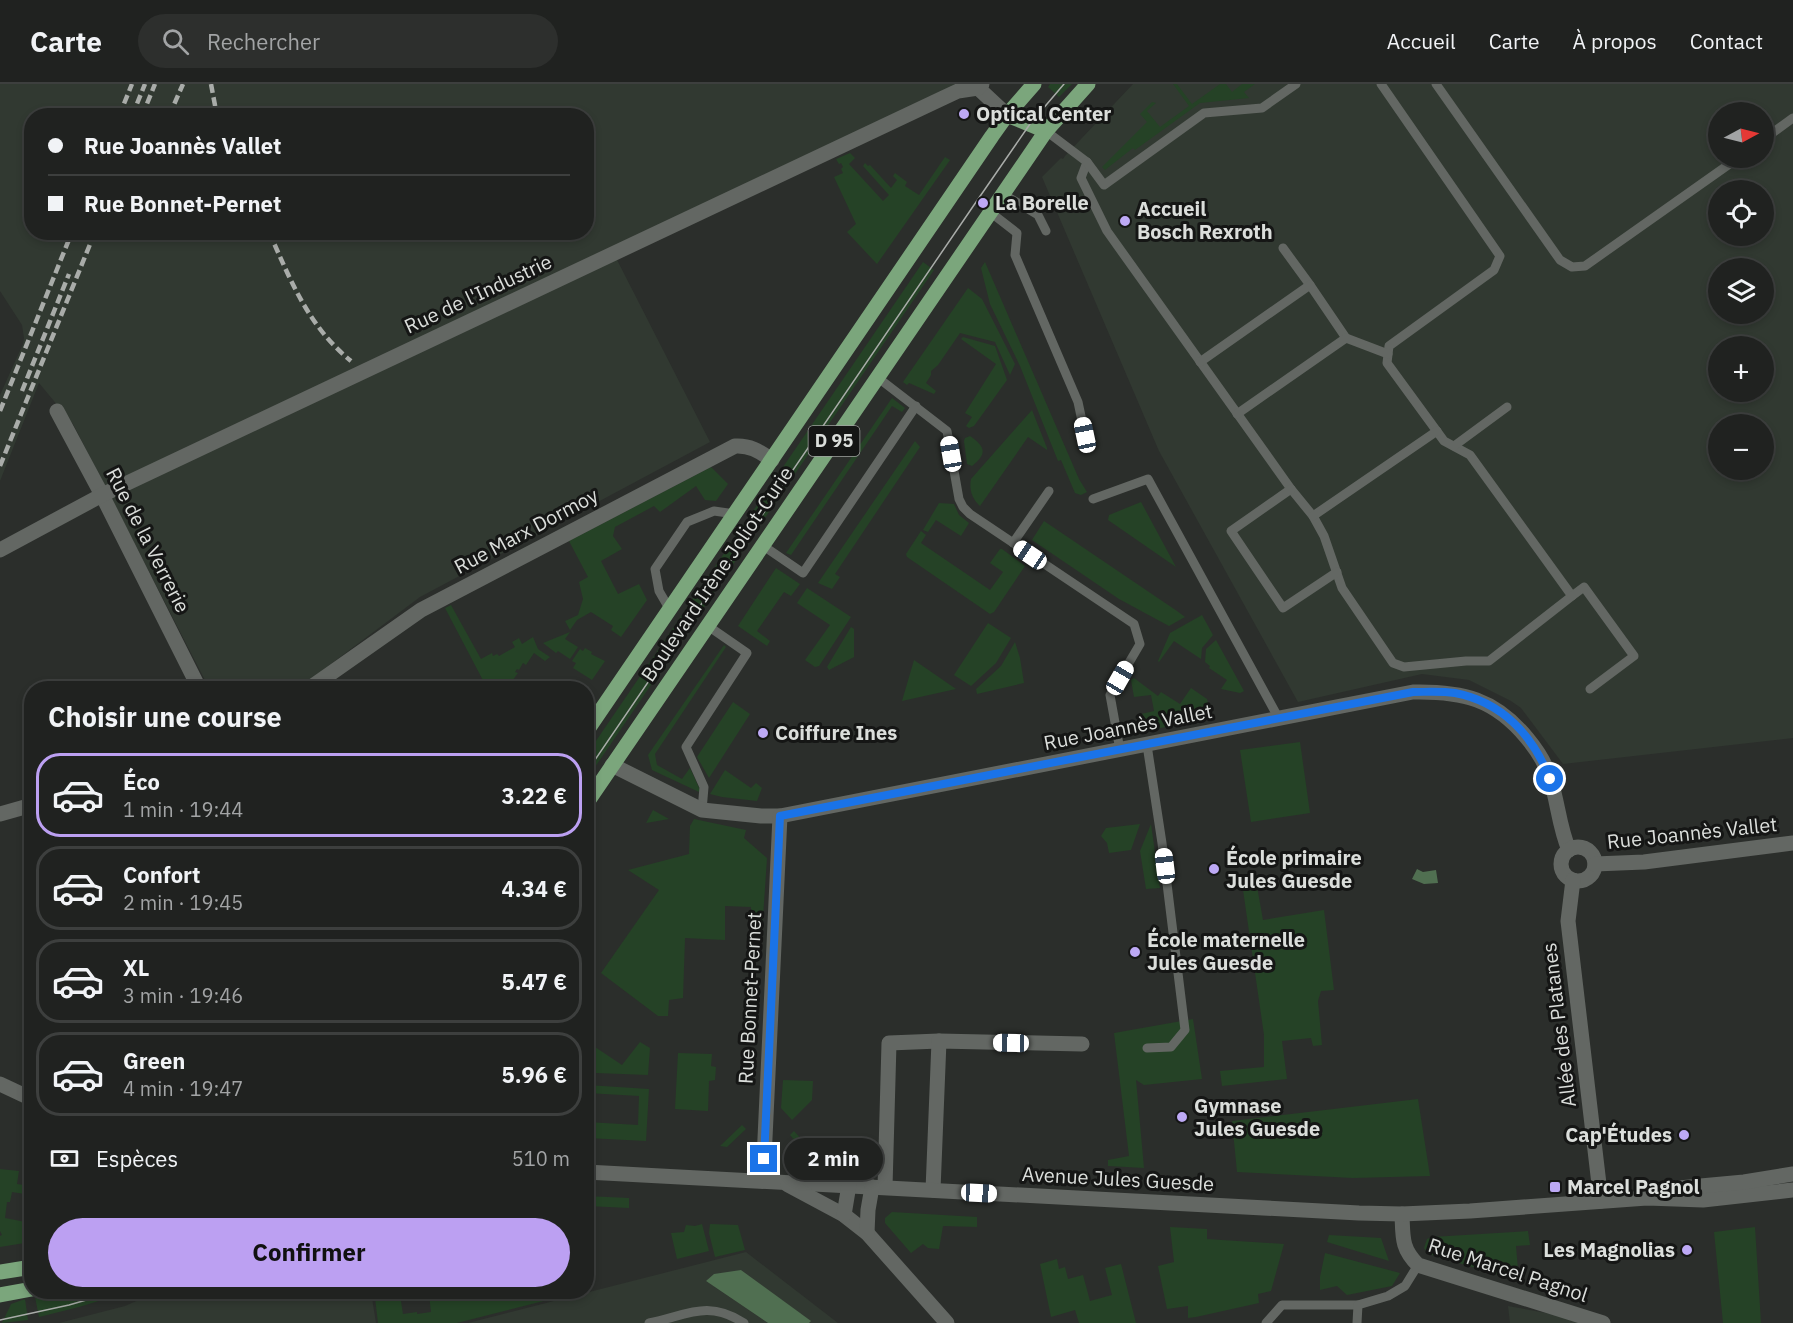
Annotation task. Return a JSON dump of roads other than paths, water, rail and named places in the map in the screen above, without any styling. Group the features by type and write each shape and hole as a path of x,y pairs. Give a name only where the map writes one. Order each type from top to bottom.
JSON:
{"main road":[{"name":"Boulevard Irène Joliot-Curie","path":"594,720 1007,115 1034,84"},
{"name":"Boulevard Irène Joliot-Curie","path":"594,792 1046,131 1088,84"},
{"path":"1007,115 1046,131"},
{"path":"0,1272 24,1268"},
{"path":"0,1295 24,1290"}],"street":[{"name":"Rue de l'Industrie","path":"0,550 102,495 958,91 980,86 1007,115"},
{"name":"Rue de la Verrerie","path":"57,411 195,681"},
{"name":"Rue Marx Dormoy","path":"320,681 421,610 735,446 745,445 756,449 772,460"},
{"name":"Rue Joannès Vallet","path":"612,765 702,810 780,816 1413,692 1455,693 1485,703 1504,713 1517,726 1544,762 1561,831 1569,850"},
{"path":"0,814 24,807"},
{"name":"Rue Bonnet-Pernet","path":"763,1181 780,816"},
{"name":"Rue Joannès Vallet","path":"1595,864 1644,861 1793,843"},
{"path":"1579,847 1587,850 1594,858 1595,864 1592,874 1586,879 1577,881 1564,874 1561,866 1562,858 1569,850 1579,847"},
{"name":"Allée des Platanes","path":"1573,880 1568,921 1601,1201"},
{"path":"933,1190 939,1041"},
{"path":"867,1233 868,1210 879,1187 889,1043 939,1041 1082,1044"},
{"path":"0,1084 24,1095"},
{"name":"Avenue Jules Guesde","path":"594,1172 1402,1214 1647,1198 1703,1200 1793,1190"},
{"name":"Avenue Jules Guesde","path":"1647,1198 1668,1189 1744,1182 1793,1174"},
{"path":"783,1182 844,1215 867,1233 947,1323"},
{"path":"844,1215 849,1185"},
{"name":"Rue Marcel Pagnol","path":"1402,1214 1404,1247 1418,1265 1603,1323"}],"lane":[{"path":"1046,131 1086,162 1104,185 1204,113 1262,108 1296,84"},
{"path":"1381,84 1500,256 1494,270 1389,346 1387,363 1444,441 1470,455 1572,596"},
{"path":"1436,84 1560,260 1572,267 1585,266 1724,168"},
{"path":"1774,132 1793,118"},
{"path":"1086,162 1081,178 1107,231 1291,489 1313,516 1324,536 1342,588 1392,663 1404,667 1489,661 1584,587 1634,656 1590,689"},
{"path":"1003,194 1038,215 1046,231"},
{"path":"990,212 1017,233 1015,255 1078,402 1085,435"},
{"path":"1283,248 1346,338 1388,354"},
{"path":"1200,362 1310,285"},
{"path":"1237,414 1346,338"},
{"path":"877,377 947,431 959,499 970,514 1134,624 1140,644 1110,695 1120,750"},
{"path":"762,545 803,573 916,406"},
{"path":"1454,446 1507,407"},
{"path":"1313,516 1437,431"},
{"path":"1093,499 1148,479 1279,719"},
{"path":"1291,489 1231,531 1283,608 1337,572"},
{"path":"1013,543 1049,491"},
{"path":"670,610 659,591 655,569 661,560 687,522 714,512 735,514"},
{"path":"702,810 705,787 686,747 747,653 708,626"},
{"path":"1147,745 1162,843 1185,1030 1171,1047 1147,1048"},
{"path":"1266,1323 1282,1305 1358,1305 1388,1296 1405,1286 1418,1265"},
{"path":"1357,1323 1358,1305"},
{"path":"649,1323 693,1311 712,1310 733,1316 744,1323"}],"tram line":[{"path":"594,761 1030,124 1064,84"},
{"path":"0,1320 90,1299"}],"railway":[{"path":"122,108 132,84"},
{"path":"135,108 145,84"},
{"path":"145,108 155,84"},
{"path":"172,108 183,84"},
{"path":"211,84 216,108"},
{"path":"0,411 69,240"},
{"path":"0,466 92,240"},
{"path":"273,240 293,285 312,318 323,333 351,361"},
{"path":"22,391 69,274"}],"place":[{"name":"Optical Center","path":"964,114"},
{"name":"La Borelle","path":"983,203"},
{"name":"Accueil Bosch Rexroth","path":"1125,221"},
{"name":"Coiffure Ines","path":"763,733"},
{"name":"École primaire Jules Guesde","path":"1214,869"},
{"name":"École maternelle Jules Guesde","path":"1135,952"},
{"name":"Gymnase Jules Guesde","path":"1182,1117"},
{"name":"Cap'Études","path":"1684,1135"},
{"name":"Marcel Pagnol","path":"1555,1187"},
{"name":"Les Magnolias","path":"1687,1250"}]}
